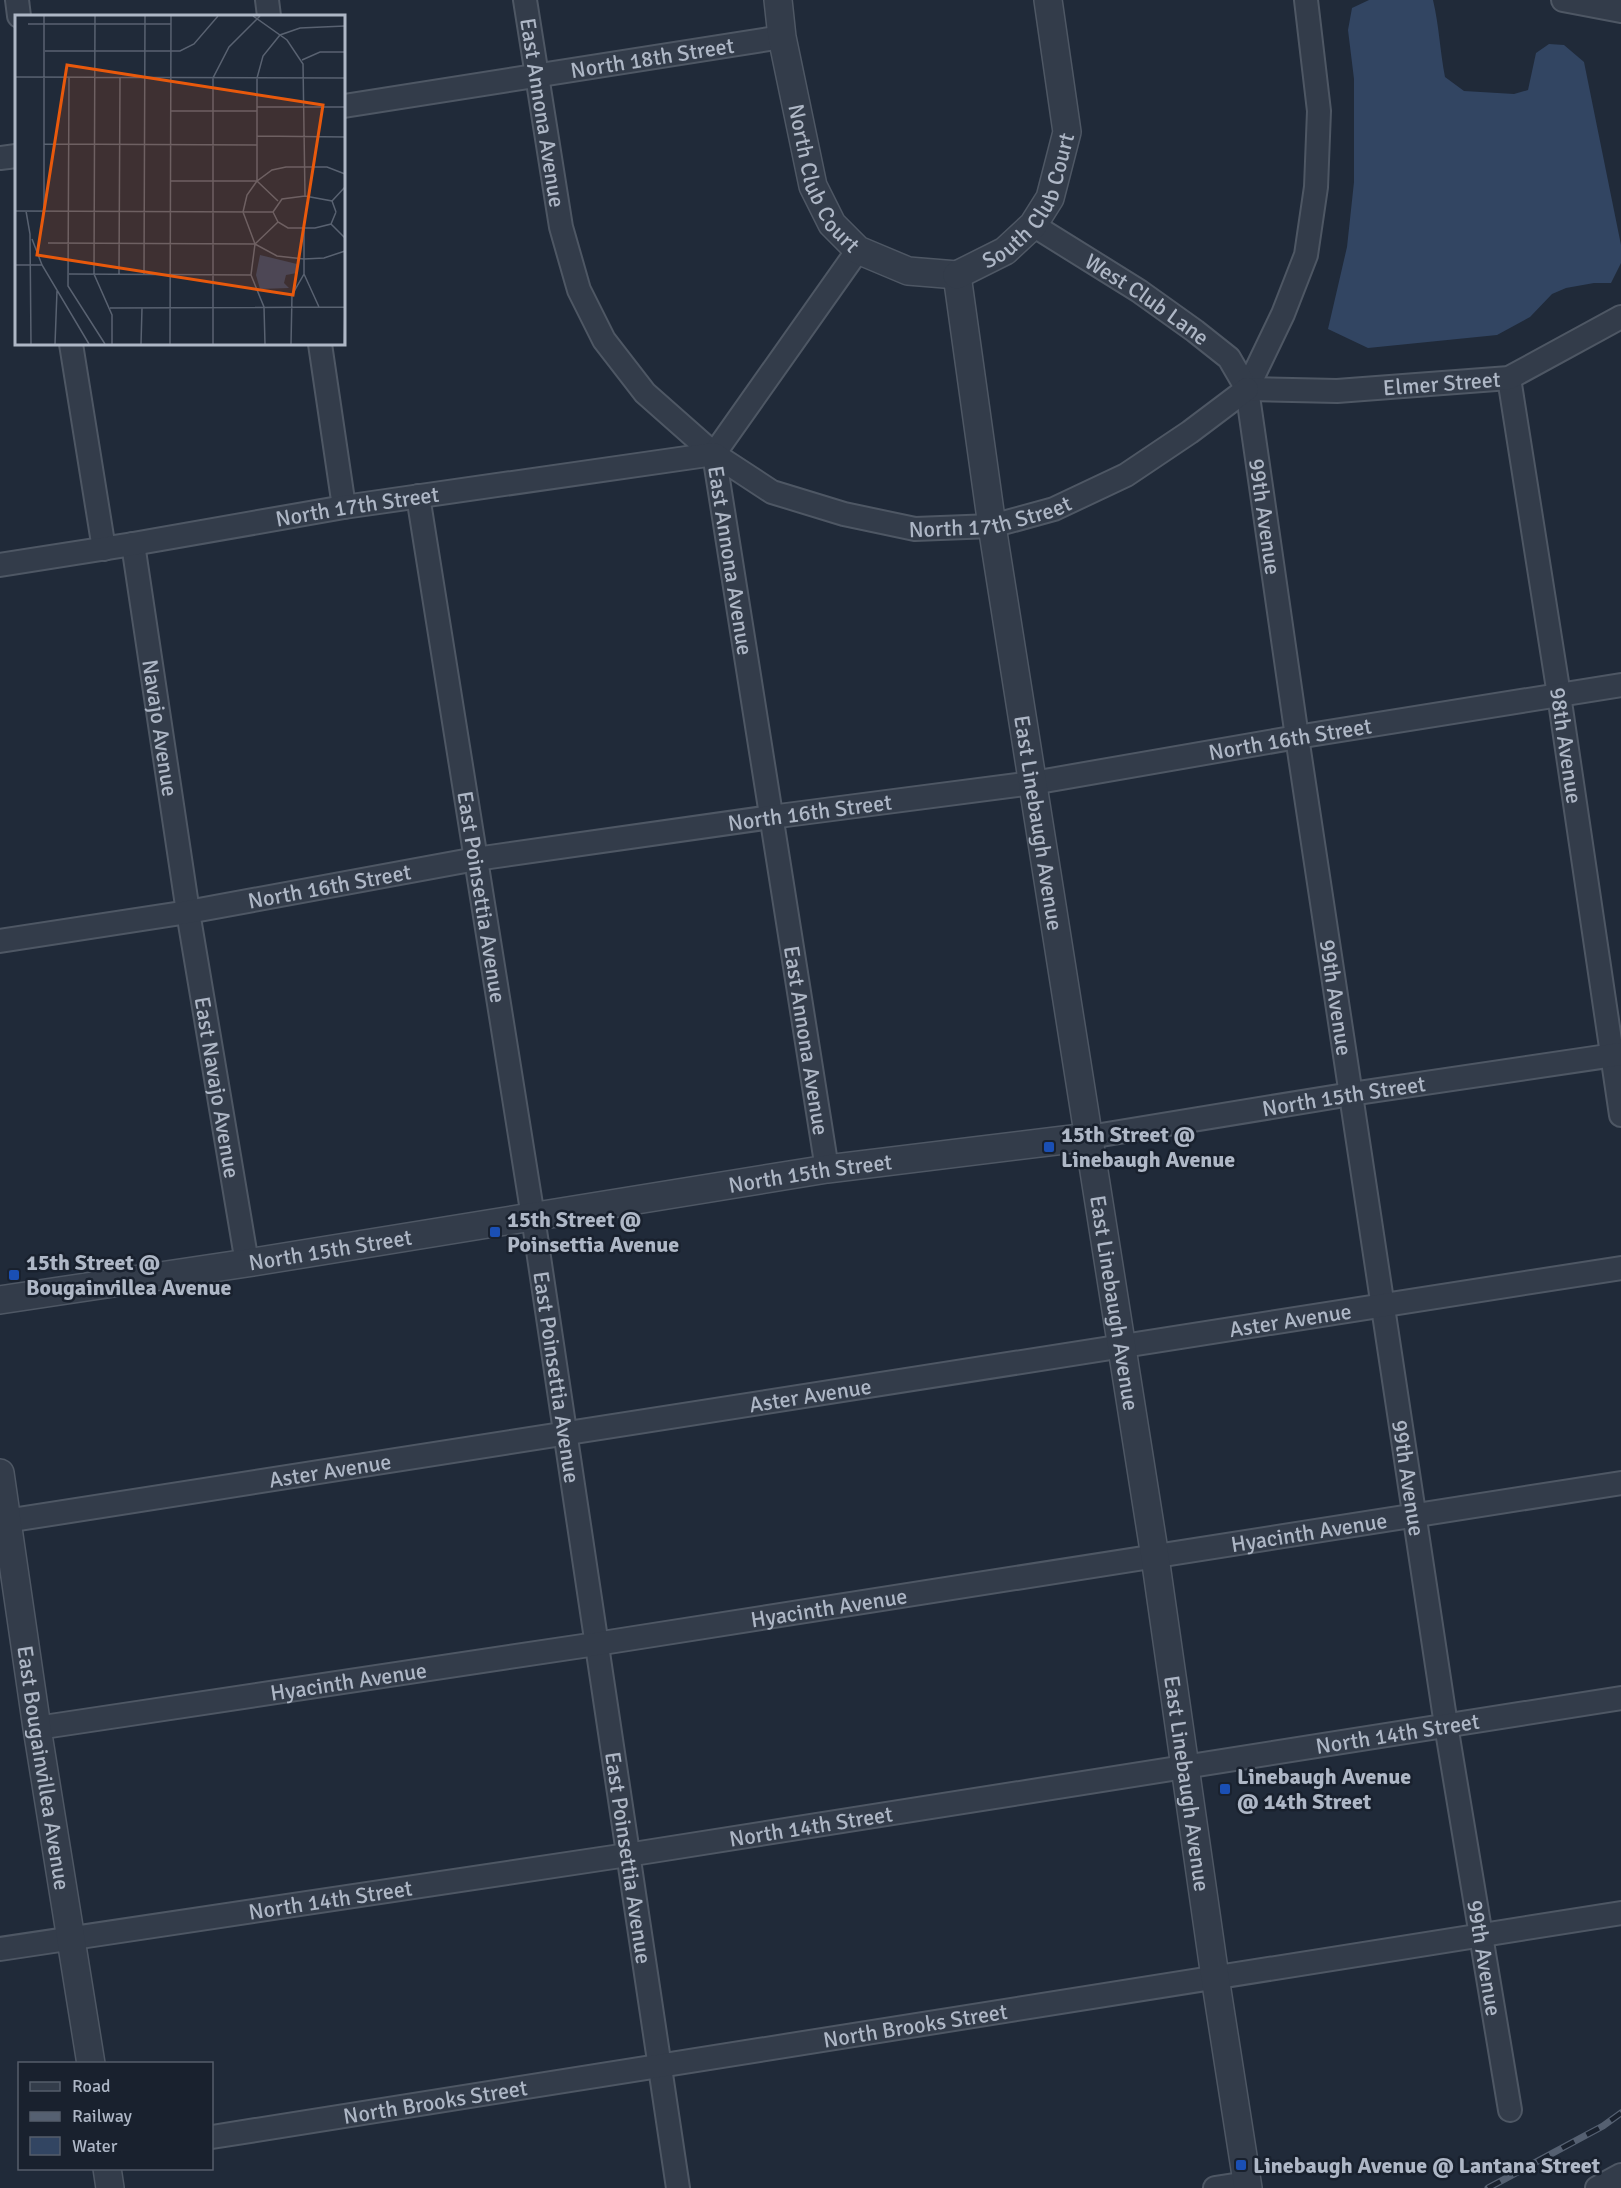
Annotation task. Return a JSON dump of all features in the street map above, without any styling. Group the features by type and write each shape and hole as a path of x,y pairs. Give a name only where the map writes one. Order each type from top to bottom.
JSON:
{"street":[{"path":"17,0 19,15"},
{"path":"267,0 269,15"},
{"name":"East Annona Avenue","path":"525,0 561,227 579,290 604,340 645,393 714,454 827,1169"},
{"name":"North Club Court","path":"778,0 783,37 813,186 832,224 858,250 908,271 957,275"},
{"name":"South Club Court","path":"957,275 1005,251 1033,225 1050,198 1067,132 1048,0"},
{"path":"1247,389 1283,314 1306,255 1315,199 1319,111 1306,0"},
{"path":"1563,0 1621,11"},
{"name":"North 18th Street","path":"345,106 783,37"},
{"path":"0,158 15,156"},
{"name":"West Club Lane","path":"1033,225 1139,291 1195,331 1229,358 1247,389"},
{"path":"714,454 858,250"},
{"name":"East Linebaugh Avenue","path":"957,275 992,526 1155,1557 1184,1768 1248,2186"},
{"name":"Elmer Street","path":"1247,389 1336,391 1509,378 1621,317"},
{"path":"71,345 104,549"},
{"path":"320,345 344,507"},
{"name":"98th Avenue","path":"1509,378 1617,1054 1621,1115"},
{"name":"North 17th Street","path":"0,565 344,507 714,454 772,492 844,514 915,529 992,526 1054,509 1126,475 1190,432 1247,389"},
{"name":"99th Avenue","path":"1247,389 1297,737 1446,1725 1510,2110"},
{"name":"East Poinsettia Avenue","path":"418,496 533,1217 678,2188"},
{"name":"Navajo Avenue","path":"133,544 189,912"},
{"name":"North 16th Street","path":"0,941 189,912 476,859 1033,783 1297,737 1621,685"},
{"name":"East Navajo Avenue","path":"189,912 247,1263"},
{"name":"North 15th Street","path":"0,1300 247,1263 827,1169 1089,1137 1617,1054"},
{"name":"Aster Avenue","path":"4,1522 1621,1268"},
{"name":"East Bougainvillea Avenue","path":"0,1473 4,1522 91,2062"},
{"name":"Hyacinth Avenue","path":"37,1728 596,1644 1621,1483"},
{"name":"North 14th Street","path":"0,1949 627,1855 1621,1698"},
{"name":"North Brooks Street","path":"213,2137 1621,1912"},
{"path":"107,2170 110,2188"},
{"path":"1597,2188 1621,2175"},
{"path":"1215,2188 1248,2186"}],"water":[{"path":"1369,0 1433,0 1445,77 1464,91 1514,94 1528,90 1536,53 1549,44 1564,45 1584,62 1621,245 1621,263 1611,283 1594,283 1566,288 1552,294 1530,317 1497,335 1368,348 1328,329 1347,247 1354,182 1354,79 1348,30 1352,8"}],"railway":[{"path":"1488,2188 1603,2126 1621,2113"}],"place":[{"name":"15th Street @ Linebaugh Avenue","path":"1049,1147"},
{"name":"15th Street @ Poinsettia Avenue","path":"495,1232"},
{"name":"15th Street @ Bougainvillea Avenue","path":"14,1275"},
{"name":"Linebaugh Avenue @ 14th Street","path":"1225,1789"},
{"name":"Linebaugh Avenue @ Lantana Street","path":"1241,2165"}]}
